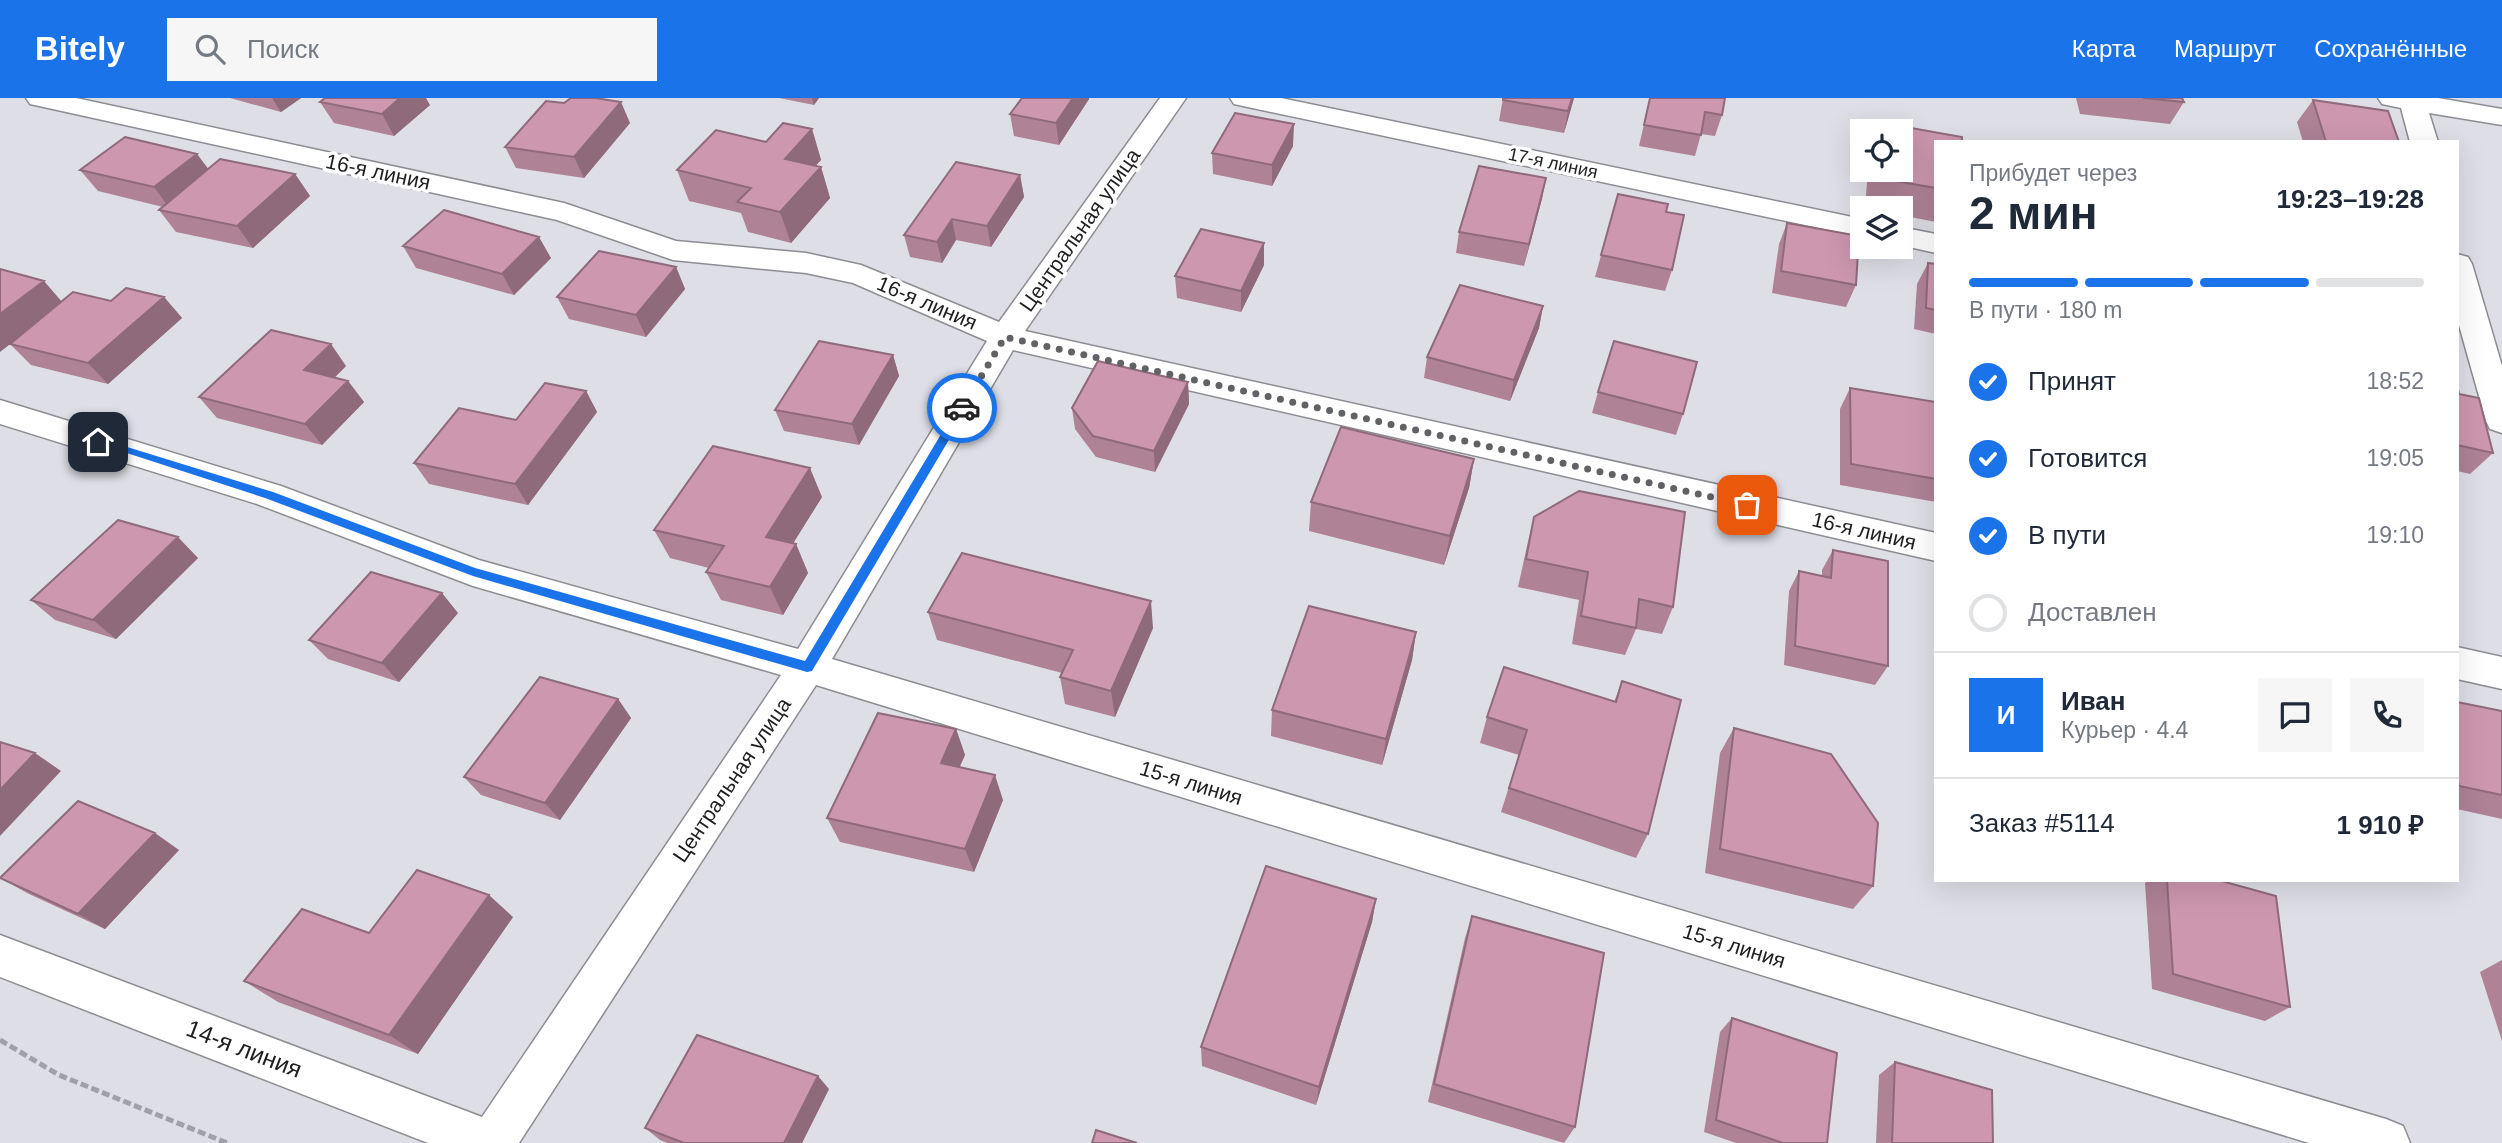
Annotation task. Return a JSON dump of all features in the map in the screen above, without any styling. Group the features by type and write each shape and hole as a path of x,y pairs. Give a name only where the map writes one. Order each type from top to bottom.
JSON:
{"street":[{"name":"16-я линия","path":"39,98 564,212 673,250 806,263 861,275 1005,337 1934,547"},
{"name":"Центральная улица","path":"490,1143 807,667 1005,337 1173,98"},
{"name":"17-я линия","path":"1243,98 1850,225"},
{"path":"2405,99 2502,117"},
{"path":"2405,99 2423,140"},
{"path":"1913,239 1934,244"},
{"path":"2459,272 2480,356 2502,421"},
{"name":"15-я линия","path":"0,412 269,495 473,572 807,667 2386,1143"},
{"path":"2459,663 2502,674"},
{"name":"14-я линия","path":"0,956 490,1143"}],"path":[{"path":"0,1040 59,1075 227,1143"}],"building":[{"path":"325,98 400,98 382,114 320,102"},
{"path":"571,98 621,102 574,157 505,147 546,101 564,103"},
{"path":"1022,98 1073,98 1056,123 1010,114"},
{"path":"1503,98 1572,98 1568,111"},
{"path":"1650,98 1725,98 1722,115 1705,112 1701,135 1644,125"},
{"path":"2143,98 2182,98 2184,102"},
{"path":"2313,100 2388,111 2398,140 2325,140"},
{"path":"1235,113 1294,124 1272,165 1212,153"},
{"path":"783,123 812,129 785,159 821,167 780,212 737,202 751,188 677,170 716,130 766,142"},
{"path":"1913,128 1962,137 1962,140 1934,140 1934,188 1901,182 1913,182"},
{"path":"125,137 197,154 154,187 80,170"},
{"path":"220,159 295,174 237,226 159,210"},
{"path":"956,162 1020,175 987,226 952,219 937,242 904,235"},
{"path":"1479,166 1546,178 1529,244 1459,232"},
{"path":"1618,194 1668,204 1666,212 1684,215 1672,270 1601,255"},
{"path":"444,210 539,237 502,274 403,246"},
{"path":"1787,223 1850,234 1850,259 1858,259 1856,285 1781,271"},
{"path":"1201,229 1264,243 1241,291 1175,276"},
{"path":"599,251 676,267 636,315 557,297"},
{"path":"1928,263 1934,264 1934,310 1926,308"},
{"path":"0,269 44,281 0,314"},
{"path":"1460,285 1543,306 1514,380 1427,357"},
{"path":"126,288 164,297 88,363 10,344 73,292 111,301"},
{"path":"271,330 331,344 304,370 348,381 305,424 199,397"},
{"path":"819,341 893,355 852,424 775,410"},
{"path":"1614,341 1697,362 1683,414 1598,392"},
{"path":"1098,361 1188,382 1154,451 1093,436 1072,408"},
{"path":"545,383 586,391 515,484 414,463 459,408 516,420"},
{"path":"1850,388 1934,402 1934,479 1851,464"},
{"path":"2459,394 2479,398 2493,453 2459,445"},
{"path":"1341,427 1474,459 1450,536 1311,502"},
{"path":"713,446 810,468 766,537 796,544 770,587 706,572 724,546 654,530"},
{"path":"1579,491 1685,512 1673,607 1639,599 1636,628 1581,616 1588,572 1526,559 1534,517"},
{"path":"118,520 178,537 93,620 31,600"},
{"path":"1833,550 1888,561 1888,666 1795,646 1799,571 1831,578"},
{"path":"962,553 1151,601 1111,691 1060,677 1073,650 928,612"},
{"path":"371,572 442,593 382,663 309,640"},
{"path":"1309,606 1416,632 1386,739 1272,710"},
{"path":"1504,667 1616,702 1622,681 1681,700 1648,834 1509,788 1527,730 1487,717"},
{"path":"540,677 618,699 545,803 464,777"},
{"path":"2459,702 2502,711 2502,795 2459,786"},
{"path":"878,713 956,729 941,763 995,775 965,849 827,818"},
{"path":"1734,728 1831,754 1878,823 1873,886 1720,849"},
{"path":"0,742 35,753 0,790"},
{"path":"78,801 155,833 78,914 0,878"},
{"path":"1266,866 1376,899 1319,1087 1201,1047"},
{"path":"417,870 489,895 389,1035 244,981 302,909 369,933"},
{"path":"2167,882 2225,882 2276,896 2290,1007 2173,974"},
{"path":"1472,916 1604,953 1575,1127 1434,1084"},
{"path":"1732,1018 1837,1053 1827,1143 1783,1143 1716,1120"},
{"path":"697,1035 818,1076 784,1143 684,1143 645,1128"},
{"path":"1895,1062 1992,1090 1993,1143 1892,1143"},
{"path":"1096,1130 1137,1143 1092,1143"}],"way so far":[{"path":"962,408 1005,337 1747,505"}],"route":[{"path":"98,442 269,495 473,572 807,667 962,408"}]}
